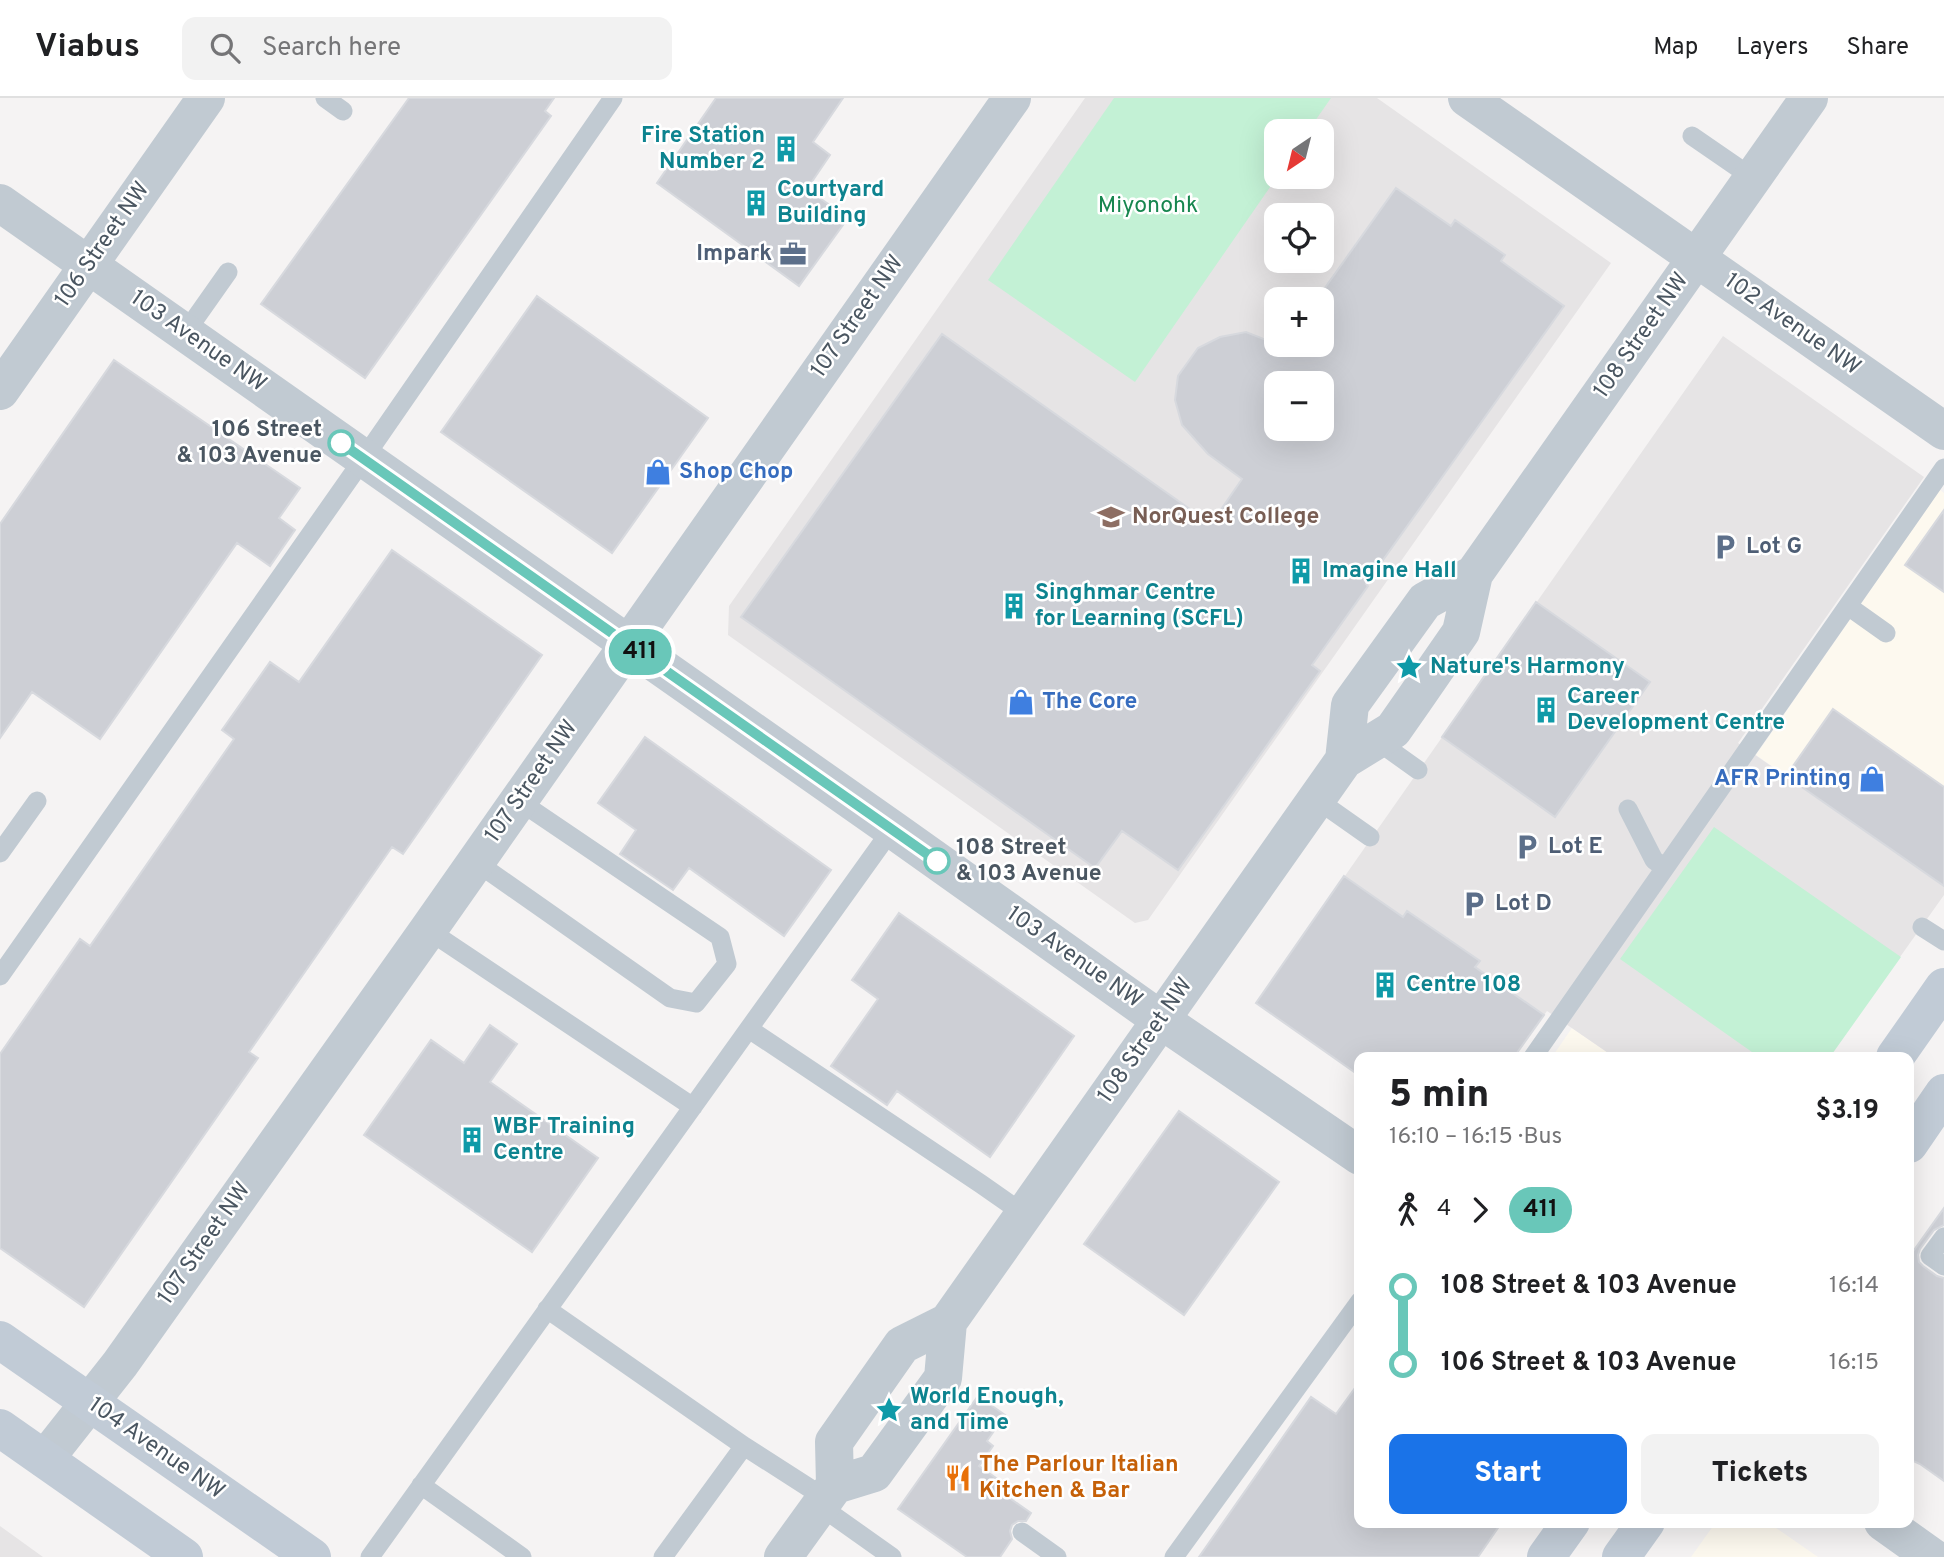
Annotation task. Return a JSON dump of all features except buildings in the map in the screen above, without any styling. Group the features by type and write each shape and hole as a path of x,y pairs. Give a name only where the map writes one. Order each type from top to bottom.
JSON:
{"main road":[{"path":"1898,1052 1944,987"},
{"path":"1914,1137 1944,1093"},
{"name":"104 Avenue NW","path":"0,1340 312,1557"},
{"path":"0,1429 184,1557"},
{"path":"1546,1557 1567,1528"},
{"path":"1621,1557 1642,1528"}],"street":[{"name":"106 Street NW","path":"0,391 206,98"},
{"name":"107 Street NW","path":"45,1459 120,1363 428,930 1012,98"},
{"name":"102 Avenue NW","path":"1467,98 1944,431"},
{"name":"108 Street NW","path":"826,1497 834,1442 840,1433 902,1345 948,1322 1344,760 1393,730 1461,632 1474,574 1809,98"},
{"name":"103 Avenue NW","path":"0,203 1161,1020 1354,1152"},
{"name":"108 Street NW","path":"1344,760 1350,705 1425,601 1474,574"},
{"path":"783,1557 826,1497 874,1473 943,1378 948,1322"},
{"path":"1891,1528 1932,1557"}],"lane":[{"path":"325,98 343,111"},
{"path":"0,976 613,98"},
{"path":"1692,136 1753,178"},
{"path":"185,333 228,272"},
{"path":"1536,1052 1583,985 1623,915 1731,789 1764,716 1817,653 1848,606 1856,584 1904,516 1944,468"},
{"path":"1848,606 1886,633"},
{"path":"1376,740 1418,770"},
{"path":"1317,799 1370,838"},
{"path":"476,862 670,998 696,1003 727,964 720,937 519,801"},
{"path":"0,853 37,802"},
{"path":"1628,809 1654,860 1665,868"},
{"path":"370,1557 892,829"},
{"path":"1922,927 1944,942"},
{"path":"428,930 693,1107"},
{"path":"749,1029 1024,1214"},
{"path":"1944,1237 1930,1256 1944,1266"},
{"path":"547,1309 744,1446 826,1497 892,1557"},
{"path":"1174,1557 1354,1309"},
{"path":"663,1557 744,1446"},
{"path":"421,1485 522,1557"},
{"path":"1022,1532 1057,1557"}],"shaded area":[{"name":"NorQuest College","path":"1085,98 1377,98 1611,263 1148,920 1135,923 728,635 729,606"},
{"path":"1723,336 1924,477 1738,743 1944,886 1944,895 1833,1052 1607,1052 1547,1011 1518,1052 1354,1052 1354,1072 1256,1003"},
{"path":"1940,490 1944,493 1944,886 1756,755"},
{"path":"1572,1028 1607,1052 1555,1052"},
{"path":"0,1526 43,1557 0,1557"},
{"path":"1712,1528 1776,1528 1818,1557 1691,1557"}],"green space":[{"name":"Miyonohk","path":"1114,98 1331,98 1316,119 1264,119 1264,189 1269,189 1135,382 988,280"},
{"path":"1714,827 1901,957 1834,1052 1752,1052 1620,959"}],"bus line":[{"name":"411","path":"341,443 937,861"}],"place":[{"name":"Fire Station Number 2","path":"786,149"},
{"name":"Courtyard Building","path":"756,203"},
{"name":"Impark","path":"793,254"},
{"name":"106 Street & 103 Avenue","path":"341,443"},
{"name":"Shop Chop","path":"658,472"},
{"name":"NorQuest College","path":"1111,517"},
{"name":"Lot G","path":"1725,547"},
{"name":"Imagine Hall","path":"1301,571"},
{"name":"Singhmar Centre for Learning (SCFL)","path":"1014,606"},
{"name":"Nature's Harmony","path":"1409,667"},
{"name":"The Core","path":"1021,702"},
{"name":"Career Development Centre","path":"1546,710"},
{"name":"AFR Printing","path":"1872,779"},
{"name":"Lot E","path":"1527,847"},
{"name":"108 Street & 103 Avenue","path":"937,861"},
{"name":"Lot D","path":"1474,904"},
{"name":"Centre 108","path":"1385,985"},
{"name":"WBF Training Centre","path":"472,1140"},
{"name":"World Enough, and Time","path":"889,1410"},
{"name":"The Parlour Italian Kitchen & Bar","path":"958,1478"}]}
